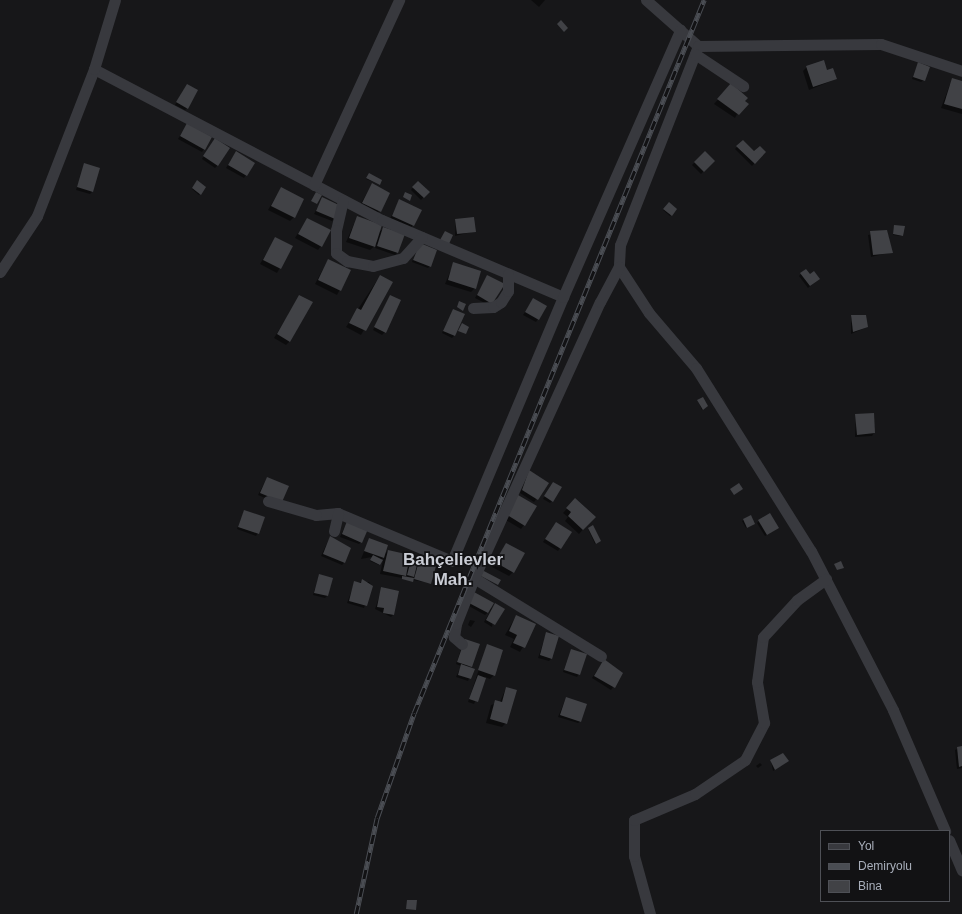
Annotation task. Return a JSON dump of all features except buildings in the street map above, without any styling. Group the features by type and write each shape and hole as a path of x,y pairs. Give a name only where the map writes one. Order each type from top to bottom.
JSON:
{"street":[{"path":"0,272 37,216 94,69 115,0"},
{"path":"314,185 399,0"},
{"path":"646,0 680,30 697,50 743,86"},
{"path":"268,501 316,515 338,513 452,561 563,297 680,30"},
{"path":"697,50 881,44 962,70"},
{"path":"462,644 454,637 456,624 474,578 600,302 619,267 620,245 697,50"},
{"path":"94,69 343,200 422,237 563,297"},
{"path":"343,200 336,230 336,253 348,261 373,266 403,258 422,237"},
{"path":"619,267 649,313 696,368 826,579 893,710 945,830"},
{"path":"473,308 493,307 501,302 508,291 508,274"},
{"path":"334,531 338,513"},
{"path":"474,578 601,656"},
{"path":"650,914 634,856 634,820 695,794 745,760 764,723 756,682 763,637 798,600 826,579"},
{"path":"950,842 962,870"}],"railway":[{"path":"356,914 377,818 414,713 704,0"}],"district":[{"name":"Bahçelievler Mah.","path":"453,570"}]}
